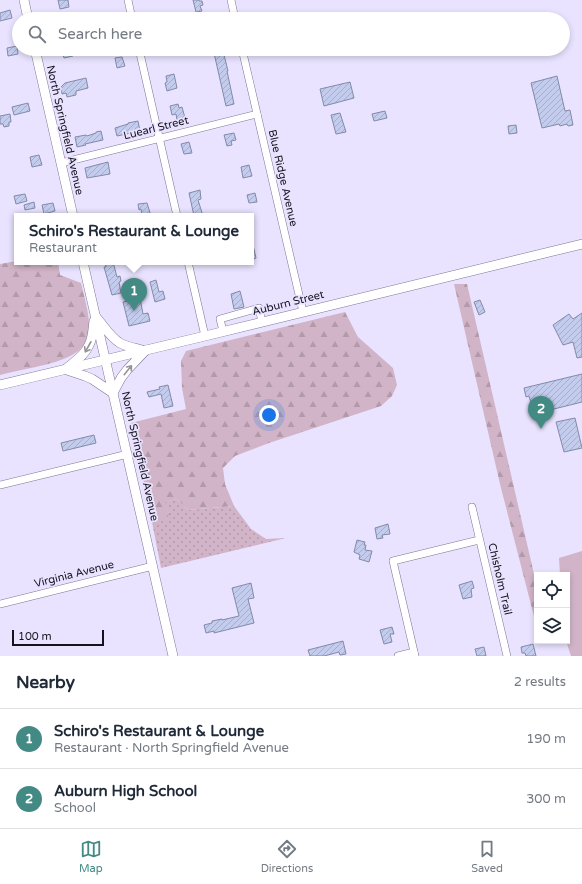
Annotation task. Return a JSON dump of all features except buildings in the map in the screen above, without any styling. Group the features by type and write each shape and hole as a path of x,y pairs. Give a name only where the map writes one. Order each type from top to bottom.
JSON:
{"main road":[{"path":"24,0 27,12"},
{"name":"North Springfield Avenue","path":"37,56 72,213"},
{"name":"Auburn Street","path":"0,385 582,244"},
{"name":"North Springfield Avenue","path":"84,265 173,656"},
{"path":"95,315 119,343 146,350"},
{"path":"65,370 82,356 89,345 95,315"},
{"path":"65,370 85,376 113,393 127,370 146,350"}],"street":[{"path":"128,0 131,12"},
{"path":"231,0 234,12"},
{"path":"141,56 177,213"},
{"name":"Blue Ridge Avenue","path":"244,56 303,312"},
{"name":"Luearl Street","path":"61,163 257,114"},
{"path":"189,265 205,336"},
{"path":"223,332 220,319 259,308 262,322"},
{"path":"0,485 128,454"},
{"name":"Chisholm Trail","path":"472,507 507,656"},
{"path":"398,656 414,654 393,561 479,540"},
{"name":"Virginia Avenue","path":"0,604 153,566"}],"green space":[{"path":"14,262 14,265 58,265 60,275 81,283 88,312 89,333 86,342 81,349 65,359 46,365 0,375 0,264"},
{"path":"454,284 467,284 534,574 534,616 500,484"},
{"path":"345,312 358,337 393,368 397,385 392,396 381,406 269,443 235,456 223,468 225,484 234,506 188,510 177,499 166,502 169,514 166,521 152,522 131,423 186,409 182,388 181,361 186,351"},
{"path":"177,499 188,510 234,506 251,529 266,539 286,538 161,568 152,522 166,520 169,514 165,502"},
{"path":"582,551 582,656 571,656 567,644 570,644 570,572 560,572 559,558"}],"place":[{"name":"Schiro's Restaurant & Lounge","path":"134,311"},
{"name":"Auburn High School","path":"541,429"}]}
